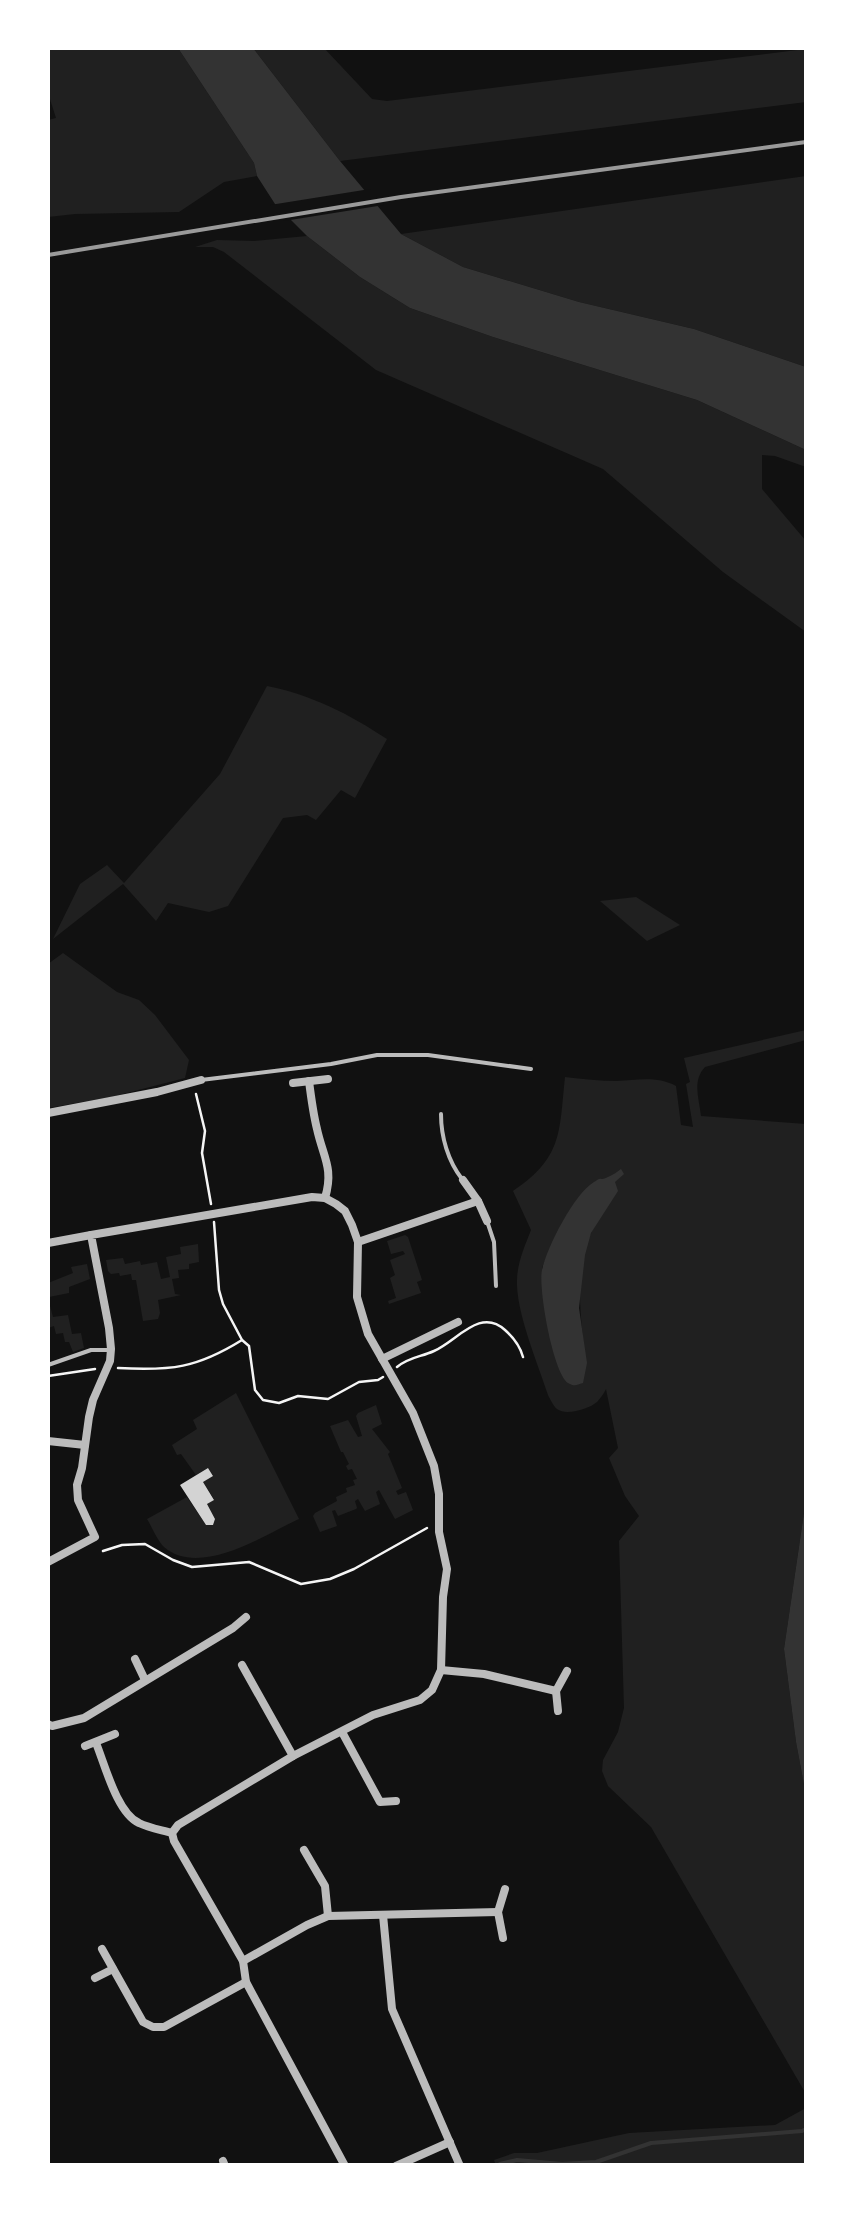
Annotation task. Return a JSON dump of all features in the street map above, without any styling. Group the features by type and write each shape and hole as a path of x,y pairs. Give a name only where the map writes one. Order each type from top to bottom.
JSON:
{"street":[{"path":"294,1083 328,1078"},
{"path":"48,1112 198,1081"},
{"path":"309,1081 318,1134 329,1164 325,1198"},
{"path":"463,1180 487,1221"},
{"path":"48,1243 325,1198 345,1212 358,1242 357,1297 368,1334 405,1396 437,1478 438,1521 447,1569 442,1670 432,1690 420,1700 373,1715 293,1756 172,1833"},
{"path":"358,1242 478,1202"},
{"path":"48,1562 95,1537 76,1493 93,1400 111,1350 91,1235"},
{"path":"382,1358 458,1322"},
{"path":"48,1441 85,1445"},
{"path":"49,1727 84,1718 246,1617"},
{"path":"135,1659 145,1680"},
{"path":"242,1665 293,1756"},
{"path":"442,1670 484,1674 556,1691"},
{"path":"558,1712 556,1691 567,1671"},
{"path":"342,1732 380,1802 396,1802"},
{"path":"85,1746 115,1734"},
{"path":"96,1743 128,1814 137,1822 172,1833"},
{"path":"172,1833 243,1961 246,1982 345,2166"},
{"path":"304,1850 324,1886 328,1916"},
{"path":"503,1938 498,1912 504,1889"},
{"path":"243,1961 328,1916 498,1912"},
{"path":"383,1916 392,2009 460,2166"},
{"path":"102,1949 143,2022 153,2028 164,2028 246,1982"},
{"path":"95,1978 113,1969"},
{"path":"396,2166 450,2142"}],"lane":[{"path":"198,1081 378,1055 428,1055 531,1070"},
{"path":"441,1114 450,1160 463,1180"},
{"path":"487,1221 494,1242 496,1286"},
{"path":"48,1365 91,1350 111,1350"}],"path":[{"path":"198,1081 205,1132 202,1154 220,1290 229,1317 249,1346 255,1390 263,1400 279,1403 298,1396 328,1399 359,1382 378,1380 408,1359 435,1351 482,1322 495,1322 506,1330 524,1357"},
{"path":"48,1376 107,1368 181,1367 209,1359 242,1340"},
{"path":"102,1551 145,1544 192,1567 248,1562 301,1584 330,1579 354,1569 438,1521"}],"shaded area":[{"path":"48,48 178,48 254,163 257,176 224,182 179,212 48,217 48,120 56,118 48,93"},
{"path":"178,48 253,48 401,234 463,267 579,302 694,329 806,367 806,450 697,400 410,308 360,277 307,236 275,204 257,176 254,163"},
{"path":"253,48 324,48 372,99 387,101 806,49 806,102 340,161"},
{"path":"806,176 806,367 694,329 579,302 463,267 401,234"},
{"path":"307,236 360,277 410,308 697,400 806,450 806,467 762,455 762,489 806,541 806,632 723,572 603,469 376,370 224,252 213,247 195,247 217,240"},
{"path":"267,686 330,706 387,739 355,798 341,790 316,820 307,815 283,818 228,906 209,912 168,903 156,921 123,884 53,939 80,884 107,865 124,883 220,774"},
{"path":"636,897 680,925 647,941 600,901"},
{"path":"63,953 117,992 139,1000 155,1015 189,1060 185,1078 48,1108 48,964"},
{"path":"806,1030 806,1040 705,1067 697,1090 701,1116 806,1124 806,1499 784,1649 806,1795 806,2094 651,1827 608,1786 602,1771 624,1708 619,1541 639,1516 625,1496 609,1458 618,1448 606,1389 597,1402 583,1409 566,1412 556,1408 534,1355 518,1298 518,1271 531,1230 513,1191 541,1167 556,1142 565,1077 669,1083 676,1086 681,1125 693,1127 684,1058","holes":["608,1178 617,1191 592,1231 582,1262 580,1296 586,1363 542,1268 559,1229 585,1190"]},
{"path":"621,1169 624,1174 615,1182 618,1191 591,1233 585,1255 579,1308 587,1363 583,1383 572,1385 562,1376 552,1348 542,1294 542,1270 555,1235 578,1198 597,1180"},
{"path":"405,1235 422,1280 417,1282 421,1293 389,1304 396,1298 390,1260 405,1254 391,1254 387,1241"},
{"path":"198,1244 199,1262 178,1270 179,1278 172,1279 175,1294 181,1295 158,1300 158,1319 143,1321 136,1280 132,1280 131,1274 111,1274 106,1260 123,1258 125,1264 140,1261 141,1265 157,1262 161,1279 170,1277 166,1257 181,1254 180,1247"},
{"path":"87,1264 90,1279 69,1287 69,1293 49,1297 48,1283 73,1273 71,1267"},
{"path":"48,1306 53,1317 68,1315 72,1334 81,1333 84,1348 73,1352 63,1333 56,1334 54,1326 48,1328"},
{"path":"236,1393 299,1519 232,1551 195,1558 179,1555 161,1544 147,1519 187,1497 206,1525 213,1525 215,1519 207,1504 214,1499 203,1482 213,1475 208,1468 196,1475 172,1445 197,1429 193,1420"},
{"path":"376,1405 382,1424 372,1429 390,1452 402,1488 396,1491 398,1495 406,1492 413,1510 395,1519 379,1490 376,1492 380,1504 365,1511 358,1499 356,1509 338,1516 332,1511 337,1526 320,1532 315,1513 337,1501 336,1497 347,1492 346,1488 355,1485 353,1480 357,1479 352,1469 348,1470 349,1464 330,1426 348,1420 358,1437 362,1436 356,1416"},
{"path":"806,1499 806,1795 784,1649"},
{"path":"806,2108 806,2165 496,2166 494,2160 629,2133 775,2125"}],"pier":[{"path":"370,189 384,205 284,221 270,205"}],"building":[{"path":"208,1468 213,1476 203,1482 214,1500 207,1504 215,1519 213,1525 206,1525 180,1485"}],"waterway":[{"path":"500,2164 517,2160 596,2162 651,2143 806,2129"}],"railway":[{"path":"48,255 401,197 806,142"}]}
